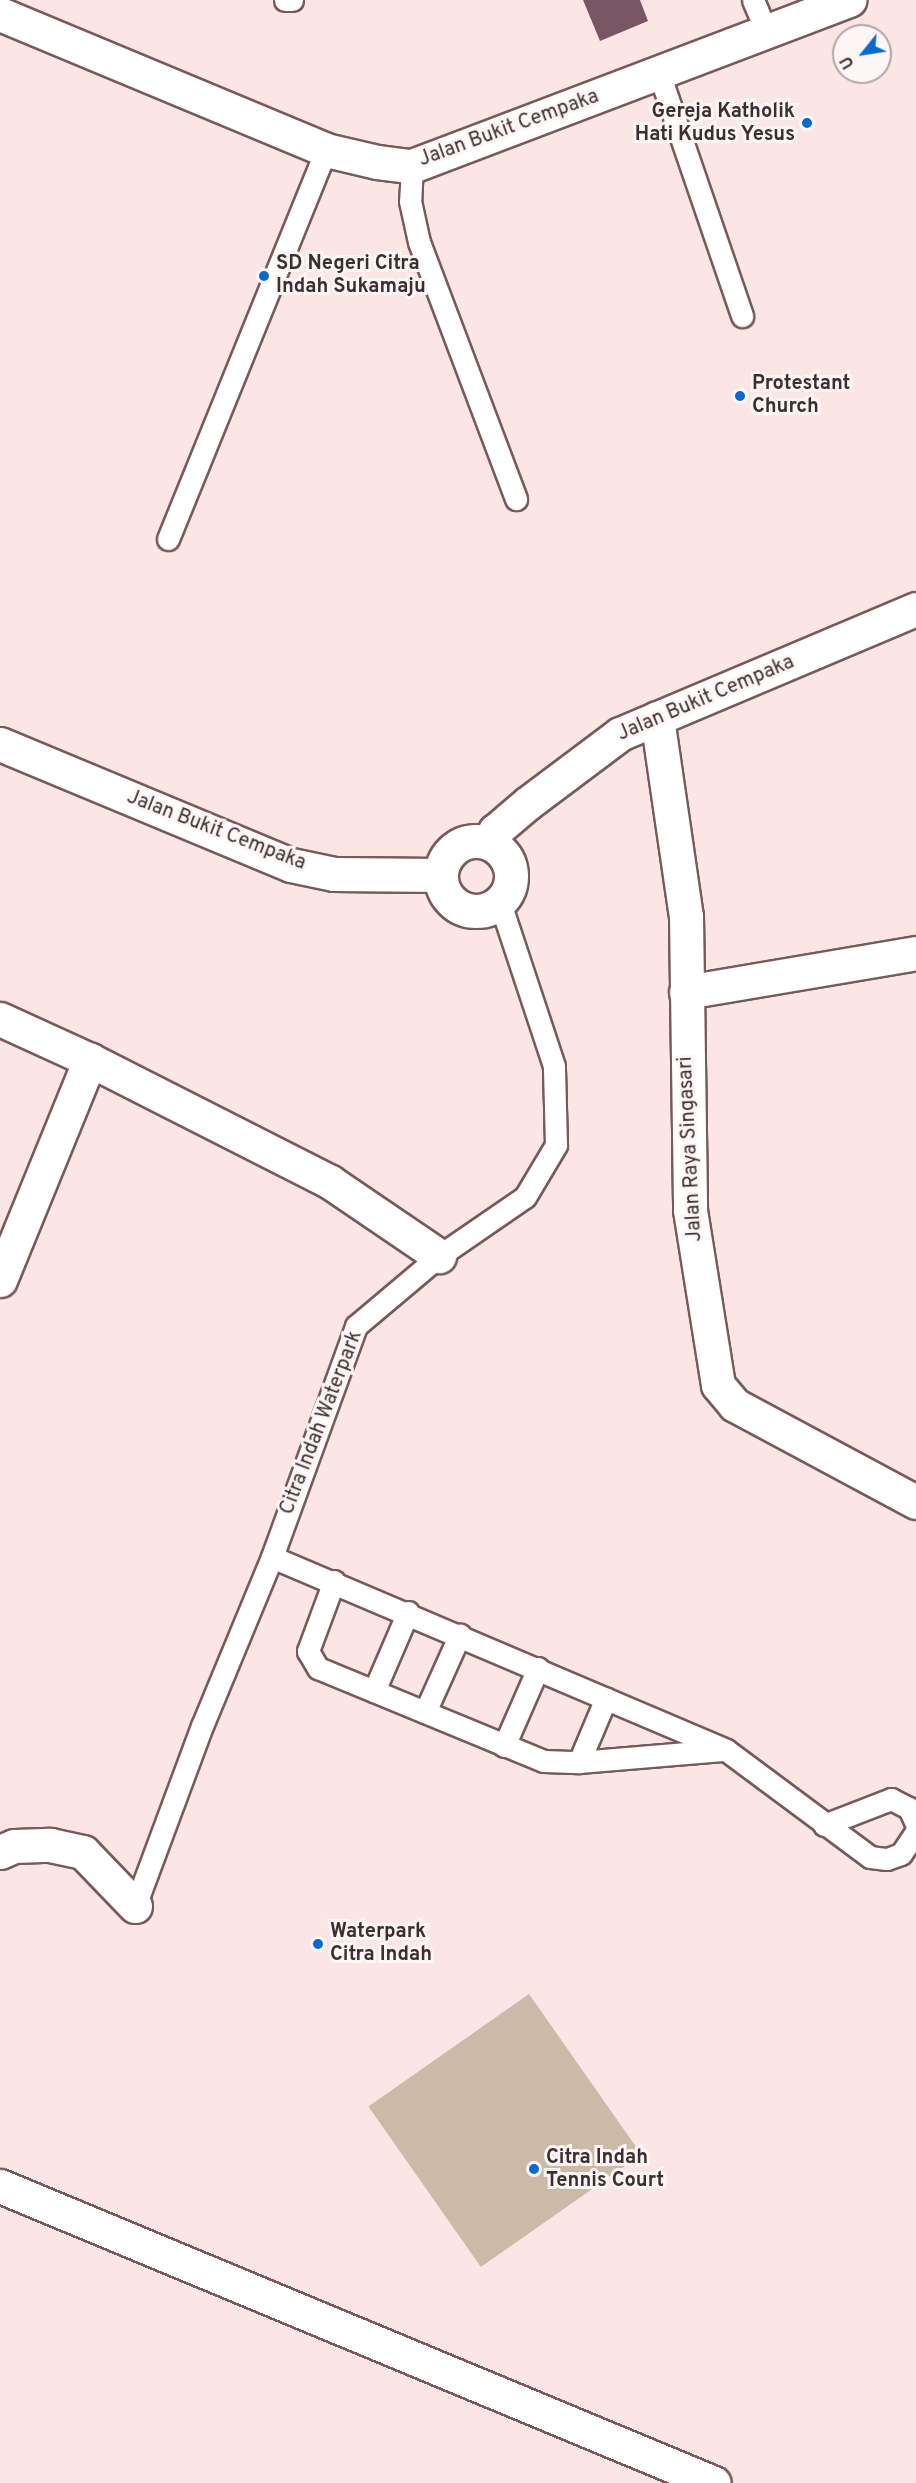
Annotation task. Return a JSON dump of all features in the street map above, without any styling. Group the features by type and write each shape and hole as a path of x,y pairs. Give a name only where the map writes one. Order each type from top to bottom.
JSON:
{"street":[{"name":"Jalan Bukit Cempaka","path":"0,14 326,150 377,162 412,166 850,0"},
{"name":"Jalan Bukit Cempaka","path":"491,844 495,831 613,738 916,609"},
{"name":"Jalan Raya Singasari","path":"657,718 686,916 690,1210 718,1385 735,1405 916,1502"},
{"name":"Jalan Bukit Cempaka","path":"0,744 291,865 334,874 440,875"},
{"path":"468,841 491,844 508,860 512,871 511,883 500,903 489,909 466,910 447,897 440,875 448,853 468,841"},
{"path":"686,992 916,953"},
{"path":"0,1019 90,1060 330,1182 439,1256"},
{"path":"0,1280 90,1060"},
{"path":"0,1852 14,1846 50,1845 83,1852 135,1906"},
{"path":"0,2186 714,2483"}],"lane":[{"path":"285,0 292,0"},
{"path":"753,0 766,33"},
{"path":"659,73 742,316"},
{"path":"168,539 326,150"},
{"path":"412,166 410,201 419,242 516,499"},
{"name":"Citra Indah Waterpark","path":"135,1906 202,1726 272,1557 356,1326 439,1256 525,1197 556,1145 554,1066 500,903"},
{"path":"272,1557 460,1634 726,1750 870,1857 886,1859 901,1854 916,1832"},
{"path":"334,1581 308,1651 310,1660 318,1668 544,1761 579,1762 726,1750"},
{"path":"374,1692 408,1612"},
{"path":"425,1712 460,1634"},
{"path":"504,1746 538,1668"},
{"path":"579,1762 606,1698"},
{"path":"824,1825 891,1799 909,1808 916,1824"}],"shaded area":[{"path":"529,1994 641,2155 481,2267 368,2106"}],"building":[{"path":"583,0 640,0 648,21 600,41"}],"place":[{"name":"Gereja Katholik Hati Kudus Yesus","path":"807,123"},
{"name":"SD Negeri Citra Indah Sukamaju","path":"264,276"},
{"name":"Protestant Church","path":"740,396"},
{"name":"Waterpark Citra Indah","path":"318,1944"},
{"name":"Citra Indah Tennis Court","path":"534,2169"}]}
